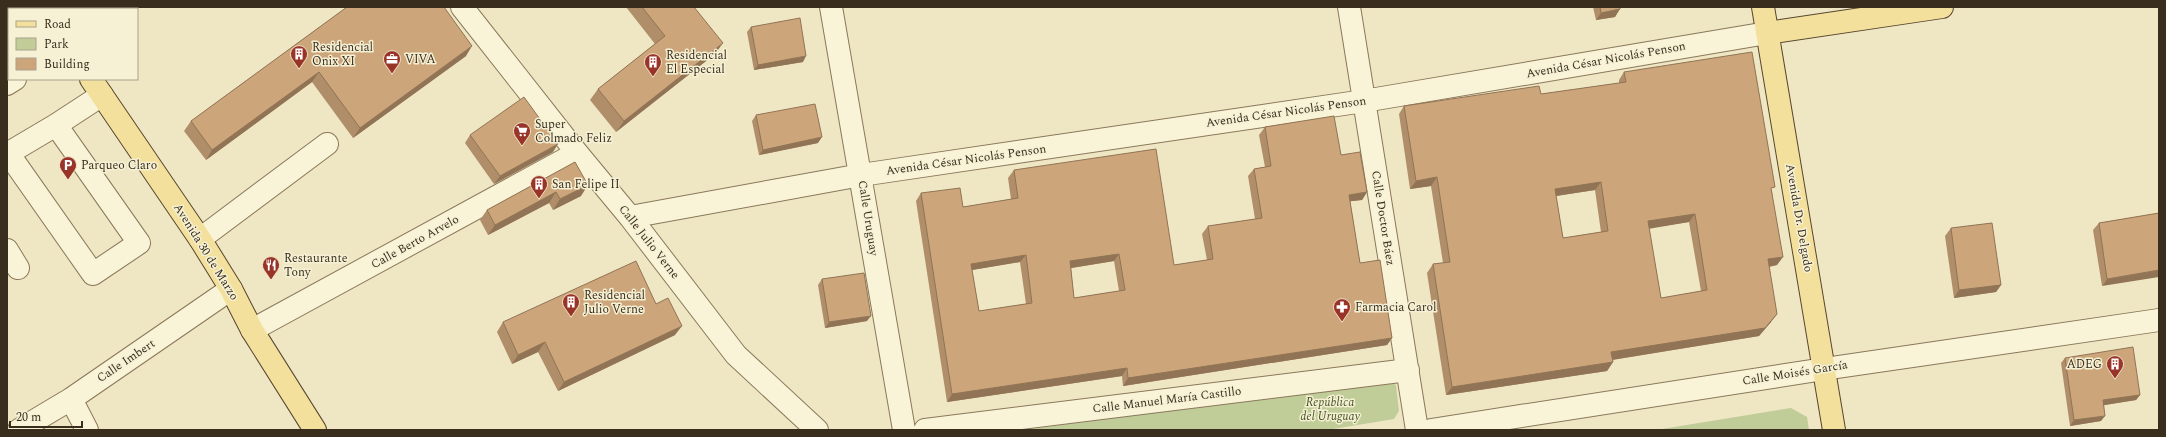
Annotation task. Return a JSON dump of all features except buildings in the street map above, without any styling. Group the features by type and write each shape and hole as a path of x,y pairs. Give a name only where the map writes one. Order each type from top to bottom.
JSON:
{"main road":[{"name":"Avenida Dr. Delgado","path":"1763,7 1834,430"},
{"name":"Avenida César Nicolás Penson","path":"1767,33 1942,7"},
{"name":"Avenida 30 de Marzo","path":"97,87 200,240 231,289 252,330 315,430"}],"street":[{"name":"Calle Julio Verne","path":"462,7 577,153 630,217 736,355 817,430"},
{"name":"Calle Uruguay","path":"831,7 904,430"},
{"name":"Calle Doctor Báez","path":"1349,7 1408,370 1416,430"},
{"name":"Avenida César Nicolás Penson","path":"630,217 861,175 1364,101 1767,33"},
{"path":"56,125 139,243 93,274 8,153 56,125 97,87"},
{"path":"200,240 327,144"},
{"name":"Calle Berto Arvelo","path":"252,330 577,153"},
{"name":"Calle Imbert","path":"19,430 70,399 231,289"},
{"name":"Calle Moisés García","path":"1431,430 1824,369 2159,320"},
{"name":"Calle Manuel María Castillo","path":"925,430 1408,370"},
{"path":"70,399 87,430"}],"green space":[{"name":"República del Uruguay","path":"1390,381 1396,385 1399,411 1394,419 1327,430 1023,430"},
{"path":"1791,408 1807,417 1809,430 1656,430"}],"place":[{"name":"Residencial Onix XI","path":"299,69"},
{"name":"VIVA","path":"392,74"},
{"name":"Residencial El Especial","path":"653,77"},
{"name":"Super Colmado Feliz","path":"522,146"},
{"name":"Parqueo Claro","path":"68,180"},
{"name":"San Felipe II","path":"539,199"},
{"name":"Restaurante Tony","path":"271,280"},
{"name":"Residencial Julio Verne","path":"571,317"},
{"name":"Farmacia Carol","path":"1342,322"},
{"name":"ADEG","path":"2115,379"}]}
